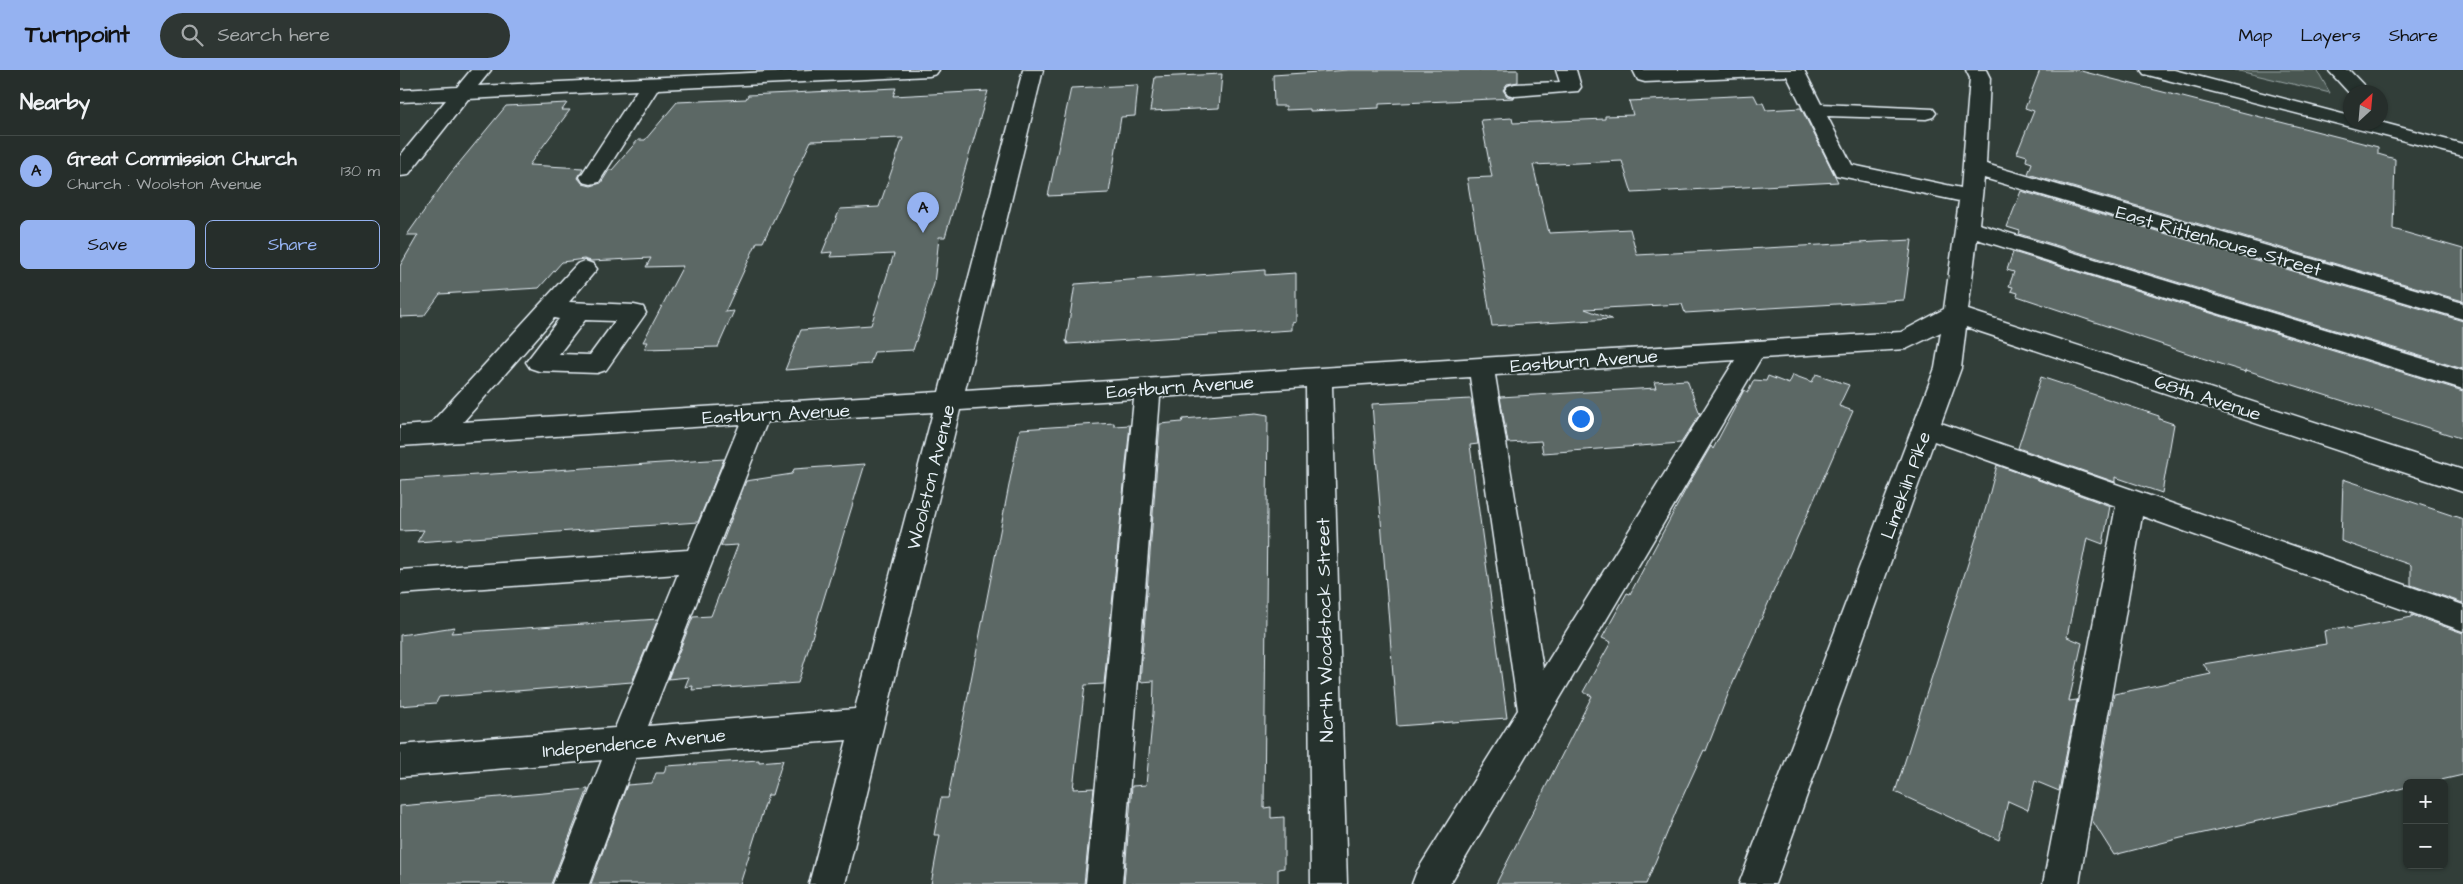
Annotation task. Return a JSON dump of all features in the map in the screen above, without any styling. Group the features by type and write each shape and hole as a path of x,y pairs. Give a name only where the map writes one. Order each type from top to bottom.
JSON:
{"street":[{"path":"400,170 481,70"},
{"path":"400,96 462,93 615,78 651,84 929,70"},
{"name":"Woolston Avenue","path":"827,884 1033,70"},
{"path":"1515,90 1571,87 1566,70"},
{"path":"1643,70 1645,76 1788,70"},
{"path":"1794,70 1844,170 1970,197"},
{"name":"Limekiln Pike","path":"1757,884 1948,368 1974,168 1980,78 1976,70"},
{"path":"2151,70 2343,120"},
{"path":"2338,70 2353,85"},
{"path":"591,176 651,84"},
{"path":"1814,110 1926,113"},
{"path":"2388,121 2402,135"},
{"path":"2383,130 2463,150"},
{"name":"East Rittenhouse Street","path":"1974,168 2463,311"},
{"path":"1966,228 2463,380"},
{"path":"437,434 585,269"},
{"path":"548,310 578,311"},
{"name":"Eastburn Avenue","path":"400,436 948,403 1319,376 1906,340 1954,314"},
{"name":"68th Avenue","path":"1954,314 2463,481"},
{"path":"1430,884 1754,349"},
{"path":"1481,366 1534,712"},
{"name":"North Woodstock Street","path":"1319,376 1329,884"},
{"path":"1104,884 1148,388"},
{"path":"571,884 625,743 757,414"},
{"path":"1926,428 2463,618"},
{"path":"2061,884 2131,500"},
{"path":"400,582 698,561"},
{"name":"Independence Avenue","path":"400,761 868,723"}],"shaded area":[{"path":"2235,70 2317,70 2330,93"}],"building":[{"path":"1349,70 1518,70 1518,82 1507,84 1503,90 1507,96 1515,98 1379,104 1379,108 1310,111 1310,109 1286,110 1286,106 1274,106 1273,75"},
{"path":"2040,70 2077,70 2378,147 2378,154 2395,159 2393,229 2463,249 2463,301 2028,174 2032,163 2026,161 2027,156 2017,153 2034,111 2025,108"},
{"path":"1222,74 1219,108 1150,111 1155,77"},
{"path":"1138,85 1135,116 1121,117 1109,193 1048,196 1071,88"},
{"path":"896,88 893,96 988,91 945,237 939,237 934,284 913,350 874,352 870,364 785,370 801,330 871,325 894,254 830,257 832,252 822,253 840,209 879,207 903,138 811,141 763,242 757,242 725,312 734,311 718,347 644,349 648,342 643,342 683,266 646,267 651,258 591,261 584,259 562,262 539,288 440,294 424,316 400,317 400,266 418,235 407,235 450,174 506,106 567,103 562,110 570,110 529,165 583,168 578,178 583,184 591,186 601,183 609,170 612,170 638,140 645,140 677,102 746,99 748,95"},
{"path":"1754,95 1758,103 1763,103 1766,110 1801,108 1838,182 1632,193 1622,161 1533,165 1549,233 1630,229 1637,255 1912,240 1904,300 1685,313 1682,304 1585,309 1612,319 1492,326 1467,178 1492,177 1481,120 1512,118 1513,123 1605,119 1605,116 1633,115 1629,101"},
{"path":"2021,191 2463,321 2463,369 2019,234 2020,231 2007,227"},
{"path":"2013,252 2463,391 2463,439 2246,370 2246,372 2220,364 2017,296 2018,293 2011,291 2013,287 2009,286 2014,272 2007,270"},
{"path":"1265,270 1265,275 1296,273 1296,322 1292,323 1292,330 1067,344 1068,342 1066,342 1075,284"},
{"path":"1816,374 1849,385 1839,406 1853,411 1729,692 1706,751 1704,750 1677,809 1646,884 1496,884 1592,696 1583,692 1611,642 1602,638 1627,593 1630,594 1687,487 1711,446 1713,449 1744,390 1748,392 1754,380 1766,381 1768,376 1789,384 1793,375 1812,382"},
{"path":"2041,377 2159,416 2159,419 2174,424 2162,493 2115,477 2115,482 2018,448"},
{"path":"1687,380 1700,414 1681,443 1543,453 1541,441 1508,443 1500,397 1656,388 1654,382"},
{"path":"1471,399 1478,444 1470,445 1507,718 1397,726 1372,404"},
{"path":"1256,413 1268,415 1264,808 1271,807 1271,818 1284,817 1284,868 1278,869 1278,884 1124,884 1132,786 1146,785 1153,713 1154,681 1140,682 1160,424 1182,422 1183,419"},
{"path":"1114,423 1114,426 1130,425 1104,684 1085,685 1073,789 1094,788 1084,884 931,884 940,835 934,835 941,798 948,798 1020,429"},
{"path":"724,459 698,522 417,542 424,530 400,531 400,480"},
{"path":"865,464 798,683 692,690 693,686 685,687 689,677 668,679 693,617 711,616 738,545 721,546 746,481 792,474 794,469"},
{"path":"1997,465 2110,506 2103,544 2087,538 2067,637 2082,643 2069,701 2077,700 2059,791 2035,781 2028,810 2008,801 1999,840 1895,792 1986,507"},
{"path":"2343,479 2463,519 2463,603 2411,585 2411,565 2341,541"},
{"path":"2412,615 2463,633 2463,775 2446,779 2403,779 2403,788 2114,855 2092,820 2114,694 2211,674 2203,664 2326,644 2324,631 2344,627 2350,629 2412,617"},
{"path":"658,619 632,682 439,697 436,703 400,706 400,635 455,627 451,633"},
{"path":"759,760 759,762 783,760 772,795 768,795 740,884 591,884 627,785 652,783 656,773 664,773 666,766"},
{"path":"588,789 551,884 400,884 400,806"}],"place":[{"name":"Great Commission Church","path":"923,233"}]}
